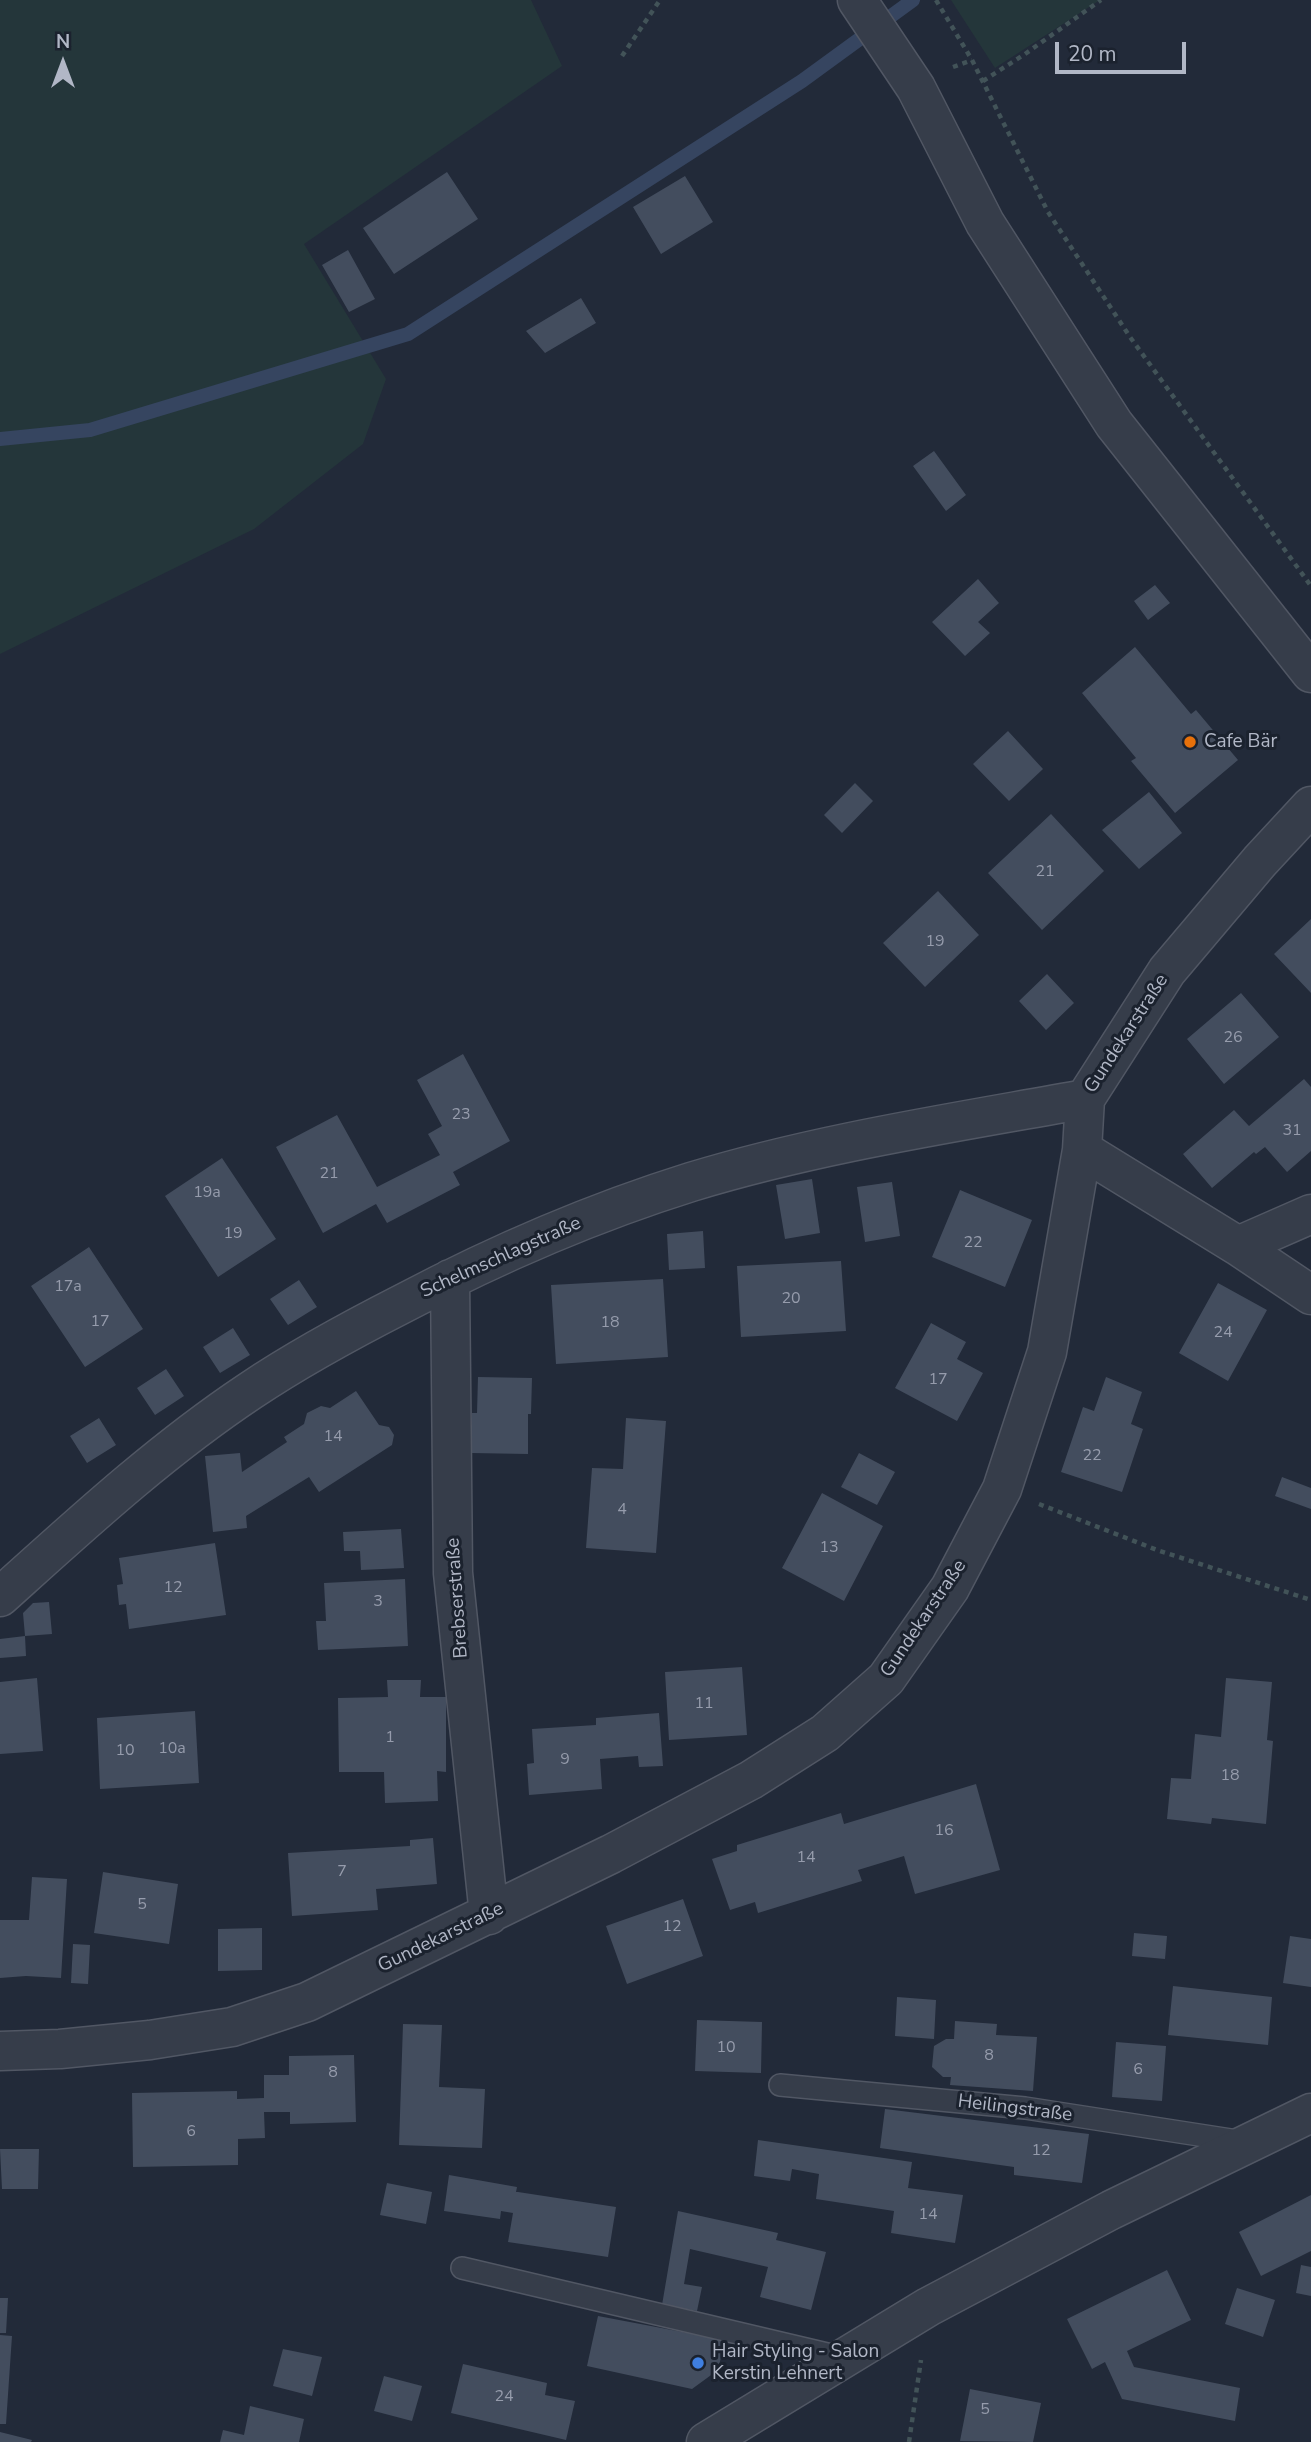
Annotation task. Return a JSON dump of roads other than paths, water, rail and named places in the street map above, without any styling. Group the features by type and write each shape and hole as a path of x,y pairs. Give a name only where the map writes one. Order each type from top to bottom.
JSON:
{"street":[{"path":"857,0 916,88 985,223 1114,424 1311,673"},
{"name":"Gundekarstraße","path":"0,2051 137,2042 232,2026 307,2003 611,1854 751,1780 825,1733 886,1679 950,1588 1002,1489 1047,1352 1082,1150 1085,1098 1167,971 1260,860 1311,806"},
{"name":"Schelmschlagstraße","path":"0,1597 159,1458 250,1391 348,1331 450,1279 562,1228 690,1182 833,1145 1085,1098"},
{"path":"1082,1150 1238,1246 1311,1295"},
{"path":"1238,1246 1311,1214"},
{"name":"Brebserstraße","path":"450,1279 453,1573 489,1915"},
{"path":"706,2442 928,2307 1111,2210 1311,2113"}],"lane":[{"name":"Heilingstraße","path":"780,2085 1026,2108 1250,2143"},
{"path":"462,2268 844,2358"}],"waterway":[{"path":"0,439 90,430 408,334 802,81 913,0"}],"place":[{"name":"Cafe Bär","path":"1190,742"},
{"name":"Hair Styling - Salon Kerstin Lehnert","path":"698,2363"}]}
